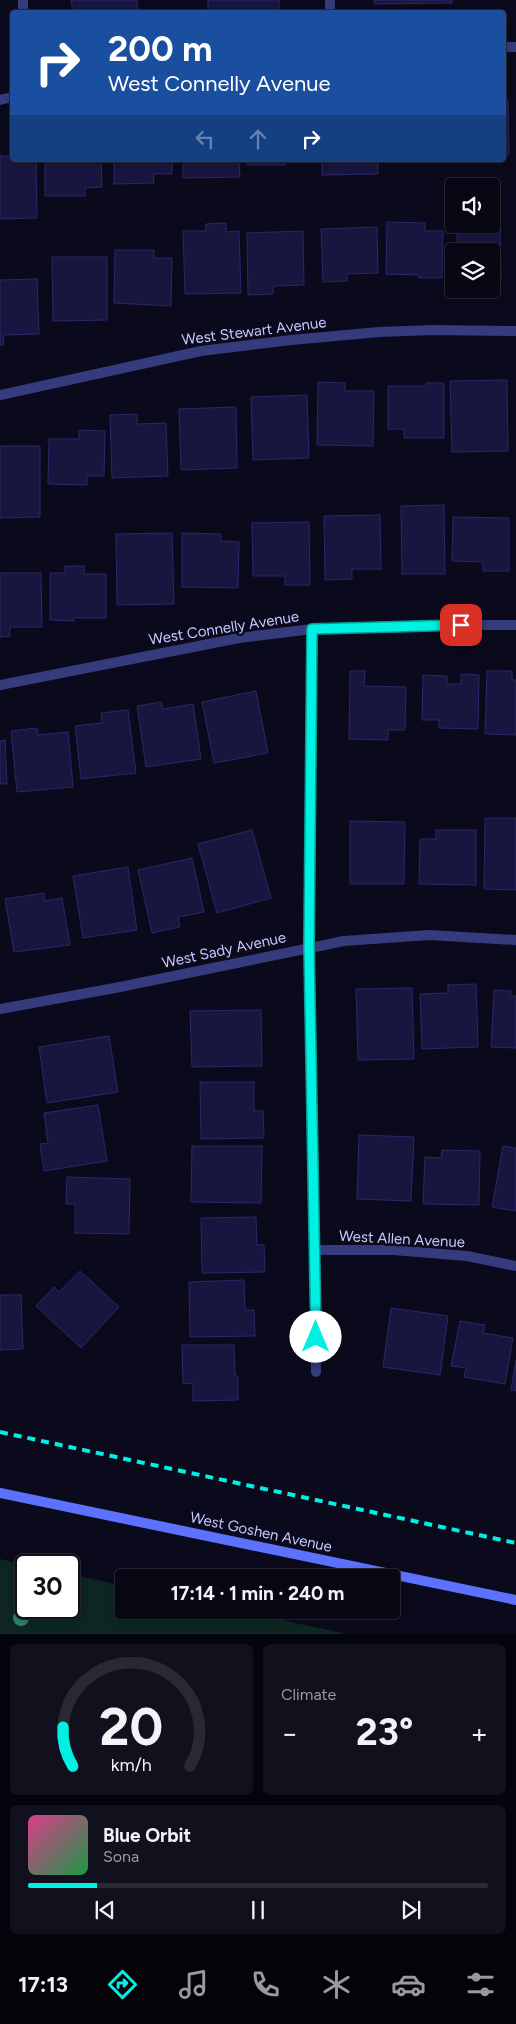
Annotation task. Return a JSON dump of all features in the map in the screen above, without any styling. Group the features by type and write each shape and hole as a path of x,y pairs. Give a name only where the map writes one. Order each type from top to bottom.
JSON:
{"main road":[{"name":"West Goshen Avenue","path":"0,1493 516,1600"}],"street":[{"name":"West Stewart Avenue","path":"0,395 201,351 379,332 424,330 516,331"},
{"name":"West Connelly Avenue","path":"0,685 239,638 312,629 516,625"},
{"path":"312,629 309,947 316,1372"},
{"name":"West Sady Avenue","path":"0,1009 120,987 344,941 429,935 516,940"},
{"name":"West Allen Avenue","path":"315,1250 421,1252 467,1256 516,1266"}],"green space":[{"path":"0,1559 15,1562 15,1619 80,1619 80,1576 115,1584 115,1619 277,1619 347,1634 0,1634"}],"building":[{"path":"71,0 137,0 138,10 73,10"},
{"path":"208,0 279,0 279,10 208,10"},
{"path":"374,0 452,0 452,3 374,4"},
{"path":"506,100 508,100 509,155 506,155"},
{"path":"0,156 10,156 10,162 36,162 37,218 0,219"},
{"path":"45,162 101,162 102,187 85,188 85,196 45,196"},
{"path":"114,162 172,162 172,174 153,174 154,183 114,184"},
{"path":"183,162 239,162 240,177 183,178"},
{"path":"247,162 285,162 285,165 247,165"},
{"path":"322,162 378,162 378,174 322,175"},
{"path":"500,212 501,281 500,243 457,243 457,233 500,233"},
{"path":"387,222 425,223 425,231 443,231 442,278 419,278 419,275 386,274"},
{"path":"226,223 226,232 239,231 241,293 185,294 183,231 206,231 206,224"},
{"path":"377,227 378,273 347,274 347,281 323,282 321,229"},
{"path":"303,231 304,285 273,286 273,294 248,295 247,233"},
{"path":"115,250 154,250 154,258 172,258 171,306 114,303"},
{"path":"52,257 107,257 107,320 53,321"},
{"path":"37,279 39,334 3,335 4,345 0,345 0,280"},
{"path":"507,380 508,451 452,452 450,381"},
{"path":"318,382 345,383 345,391 374,391 373,446 317,445"},
{"path":"426,383 444,383 444,438 404,438 404,429 388,429 388,386 426,386"},
{"path":"307,395 309,458 253,460 251,397"},
{"path":"236,407 237,468 181,470 179,409"},
{"path":"137,414 137,424 166,423 168,476 112,478 110,415"},
{"path":"79,430 105,431 104,476 87,476 87,485 48,484 49,439 79,439"},
{"path":"0,446 40,446 40,517 0,518"},
{"path":"444,505 445,574 402,574 401,506"},
{"path":"380,515 381,569 352,569 352,579 325,580 324,516"},
{"path":"453,517 509,518 509,571 483,571 483,562 452,561"},
{"path":"309,522 310,585 285,585 285,576 253,576 252,523"},
{"path":"172,533 174,604 117,605 116,534"},
{"path":"182,533 221,534 221,541 239,542 238,588 182,587"},
{"path":"65,566 84,566 84,574 106,574 106,618 74,618 74,621 50,620 50,573 65,573"},
{"path":"0,573 41,573 42,627 10,627 10,636 0,637"},
{"path":"350,671 365,671 364,686 406,687 405,730 388,730 388,740 349,739"},
{"path":"487,671 512,671 512,680 516,680 516,735 485,734"},
{"path":"461,674 479,675 478,729 439,728 439,720 422,720 423,675 447,676 447,684 461,684"},
{"path":"256,691 268,753 214,763 202,702"},
{"path":"161,702 163,709 193,704 201,759 146,767 137,706"},
{"path":"128,710 136,773 81,779 75,726 102,723 101,713"},
{"path":"37,728 38,735 68,732 73,787 17,792 11,731"},
{"path":"5,740 7,784 0,784 0,741"},
{"path":"485,818 516,818 516,890 484,889"},
{"path":"350,821 405,822 404,884 350,884"},
{"path":"252,830 271,898 217,913 198,844"},
{"path":"436,830 476,830 476,885 419,884 420,839 436,839"},
{"path":"192,858 204,912 178,917 180,927 152,933 138,870"},
{"path":"128,867 137,930 83,938 73,876"},
{"path":"44,893 45,901 62,898 70,945 14,952 5,899"},
{"path":"476,984 478,1047 422,1049 420,994 448,993 448,985"},
{"path":"412,988 414,1059 358,1060 356,989"},
{"path":"494,990 511,991 510,996 516,996 516,1048 491,1047"},
{"path":"261,1010 262,1066 192,1067 190,1011"},
{"path":"109,1036 118,1092 47,1103 39,1047"},
{"path":"200,1082 254,1082 254,1111 263,1111 264,1138 201,1139"},
{"path":"98,1105 107,1161 44,1171 40,1144 48,1143 44,1113"},
{"path":"359,1135 414,1137 411,1201 357,1199"},
{"path":"192,1146 262,1146 261,1203 191,1202"},
{"path":"503,1146 516,1148 516,1211 492,1207"},
{"path":"442,1150 480,1151 479,1205 423,1204 425,1157 441,1158"},
{"path":"67,1177 130,1179 129,1234 75,1233 75,1204 66,1204"},
{"path":"256,1217 257,1245 264,1245 265,1272 202,1273 201,1218"},
{"path":"80,1271 119,1307 81,1348 36,1306 54,1287 59,1292"},
{"path":"244,1280 245,1310 254,1310 255,1336 190,1337 189,1282"},
{"path":"0,1295 21,1295 23,1349 0,1350"},
{"path":"391,1308 448,1316 440,1375 383,1367"},
{"path":"460,1321 485,1325 483,1333 513,1338 505,1384 464,1377 466,1368 451,1366"},
{"path":"182,1345 234,1345 235,1376 238,1376 238,1400 193,1401 193,1383 183,1384"},
{"path":"516,1360 516,1391 511,1390"}],"railway":[{"path":"0,1432 516,1543"}],"route":[{"path":"316,1337 309,947 312,629 461,625"}]}
